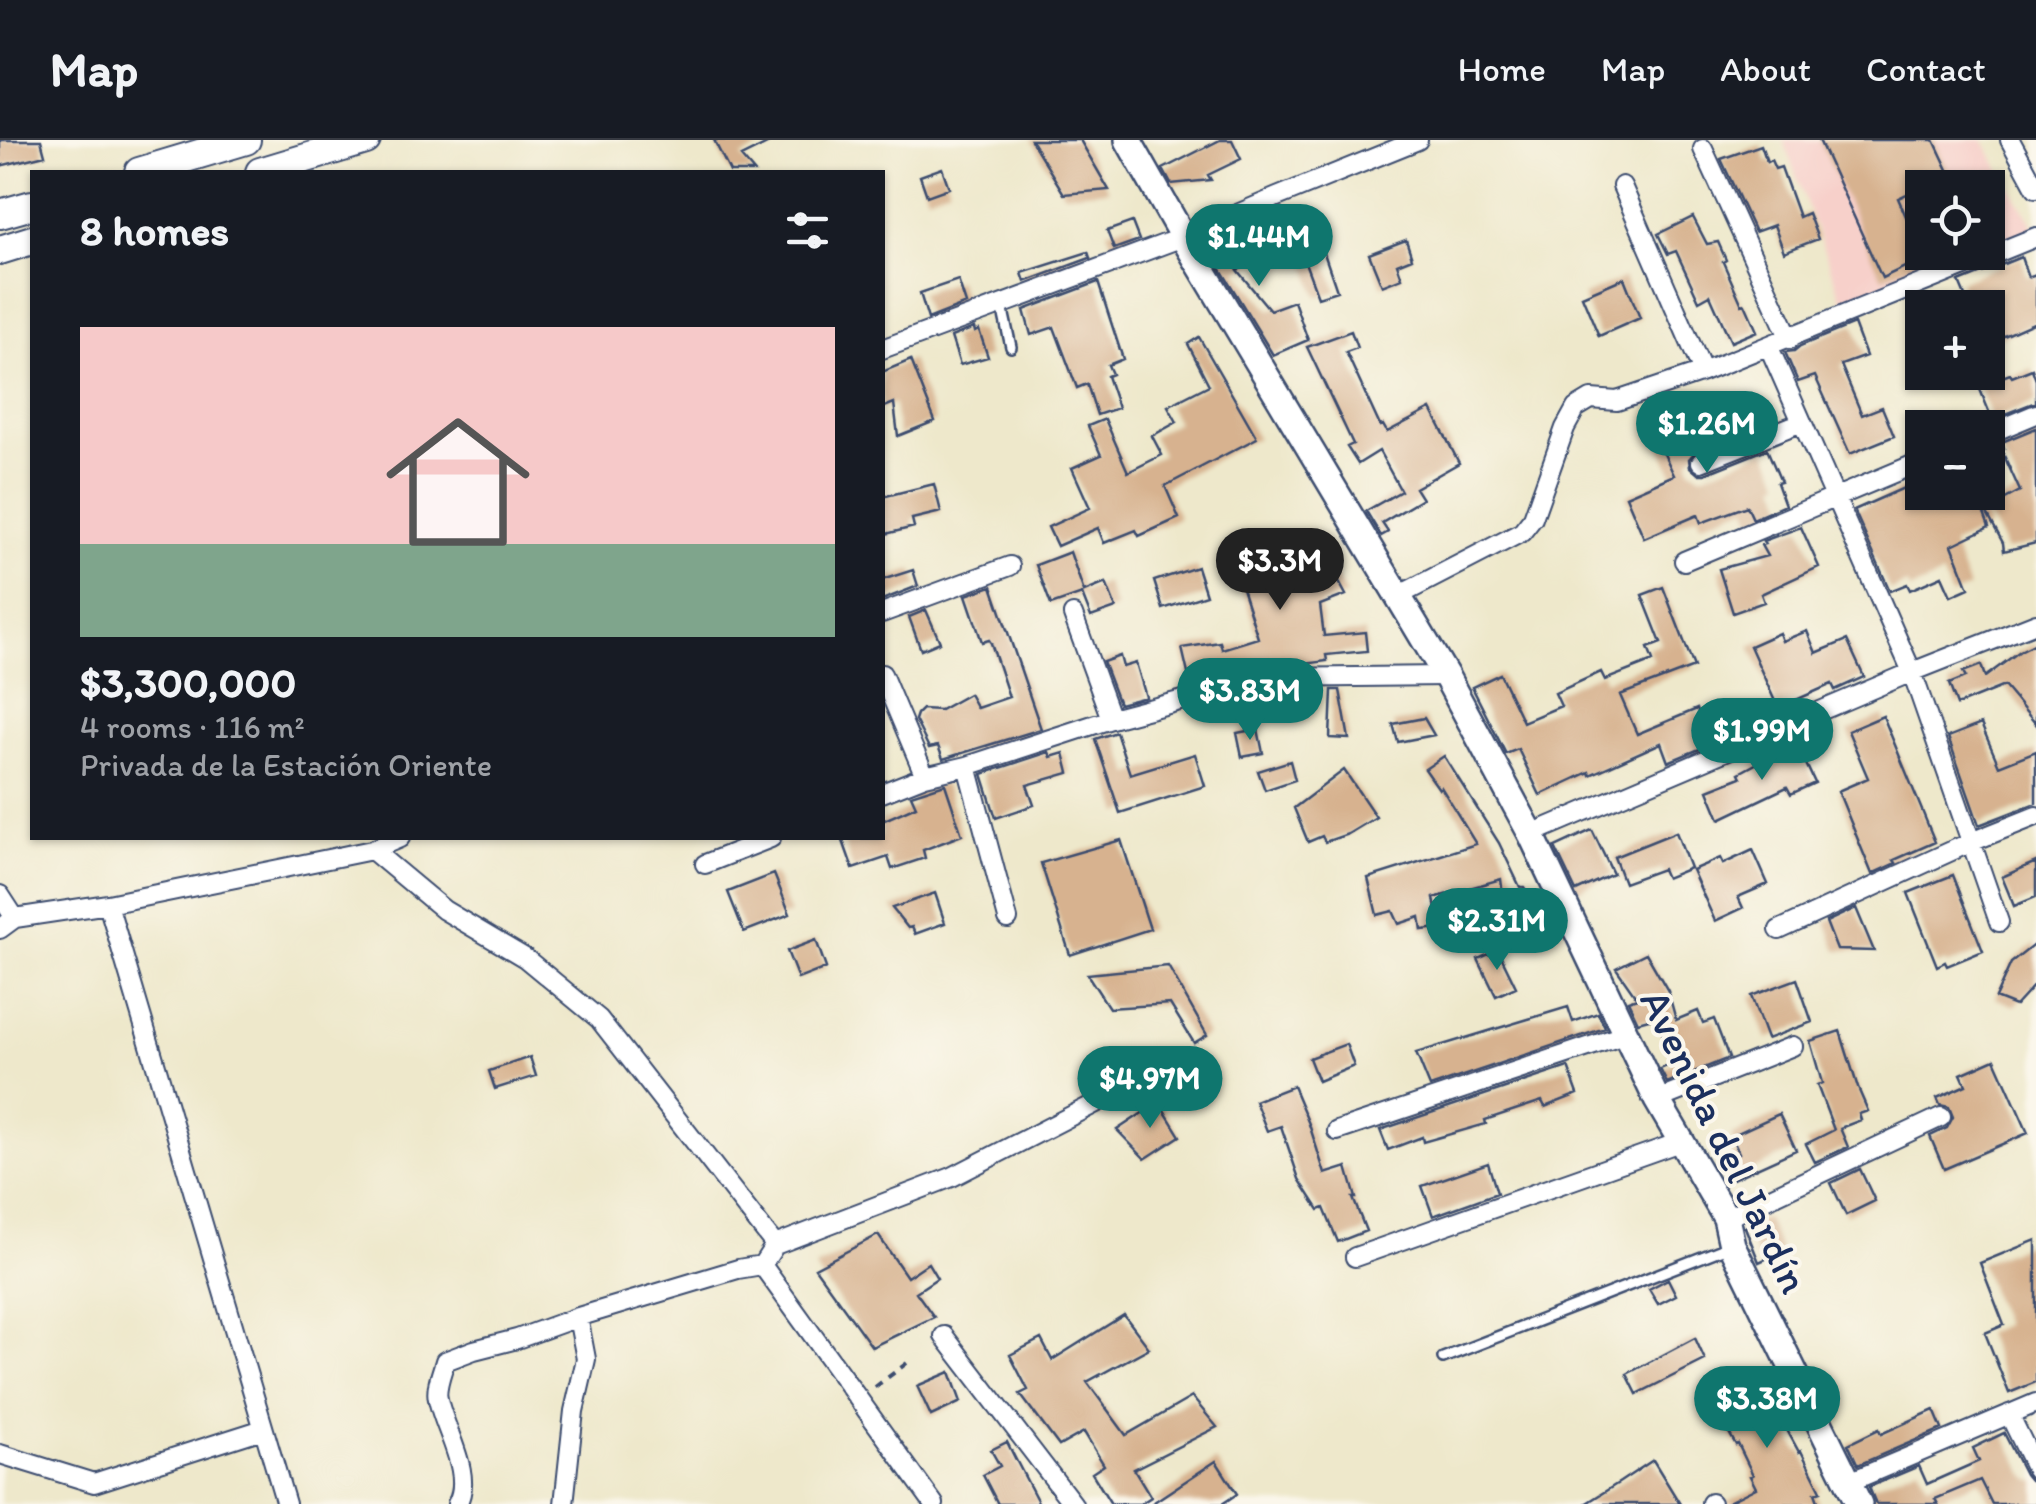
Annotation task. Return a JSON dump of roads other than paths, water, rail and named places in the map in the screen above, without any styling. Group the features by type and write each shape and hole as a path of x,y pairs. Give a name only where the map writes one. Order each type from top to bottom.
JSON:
{"main road":[{"path":"154,170 192,165 246,140"},
{"path":"267,170 366,140"},
{"name":"Avenida del Jardín","path":"1128,140 1446,676 1531,834 1658,1100 1726,1218 1732,1245 1853,1494"},
{"path":"0,214 30,205"},
{"path":"0,250 30,241"}],"street":[{"path":"885,347 1183,237 1418,140"},
{"path":"2010,140 2036,188"},
{"path":"1703,149 1790,339"},
{"path":"1622,186 1703,372"},
{"path":"1398,596 1522,532 1534,518 1565,428 1576,408 1591,399 1617,400 1703,372 2036,238"},
{"path":"1769,347 1912,672 1999,922"},
{"path":"2005,427 2036,414"},
{"path":"1702,462 1802,422"},
{"path":"1684,561 1905,468"},
{"path":"885,612 1010,566"},
{"path":"1073,615 1111,720"},
{"path":"1531,834 2036,623"},
{"path":"885,792 1111,720 1267,678 1446,676"},
{"path":"885,681 925,776"},
{"path":"967,766 1008,919"},
{"path":"1779,930 2036,816"},
{"path":"0,895 8,923 372,850 395,840"},
{"path":"705,864 766,840"},
{"path":"372,850 444,910 525,958 599,1018 775,1245"},
{"path":"108,904 286,1504"},
{"path":"1337,1130 1627,1034"},
{"path":"1658,1100 1793,1046"},
{"path":"458,1504 464,1493 458,1457 436,1395 445,1361 578,1317 762,1265 775,1245 952,1177 1168,1066"},
{"path":"1726,1218 1942,1117"},
{"path":"1355,1256 1680,1142"},
{"path":"762,1265 934,1504"},
{"path":"564,1504 574,1411 586,1359 578,1317"},
{"path":"944,1336 1073,1504"},
{"path":"1853,1494 2036,1403"},
{"path":"2008,1414 2036,1469"},
{"path":"0,1454 94,1482 263,1429"},
{"path":"91,1504 94,1482"}],"lane":[{"path":"1002,304 1011,347"},
{"path":"1443,1358 1732,1245"}]}
